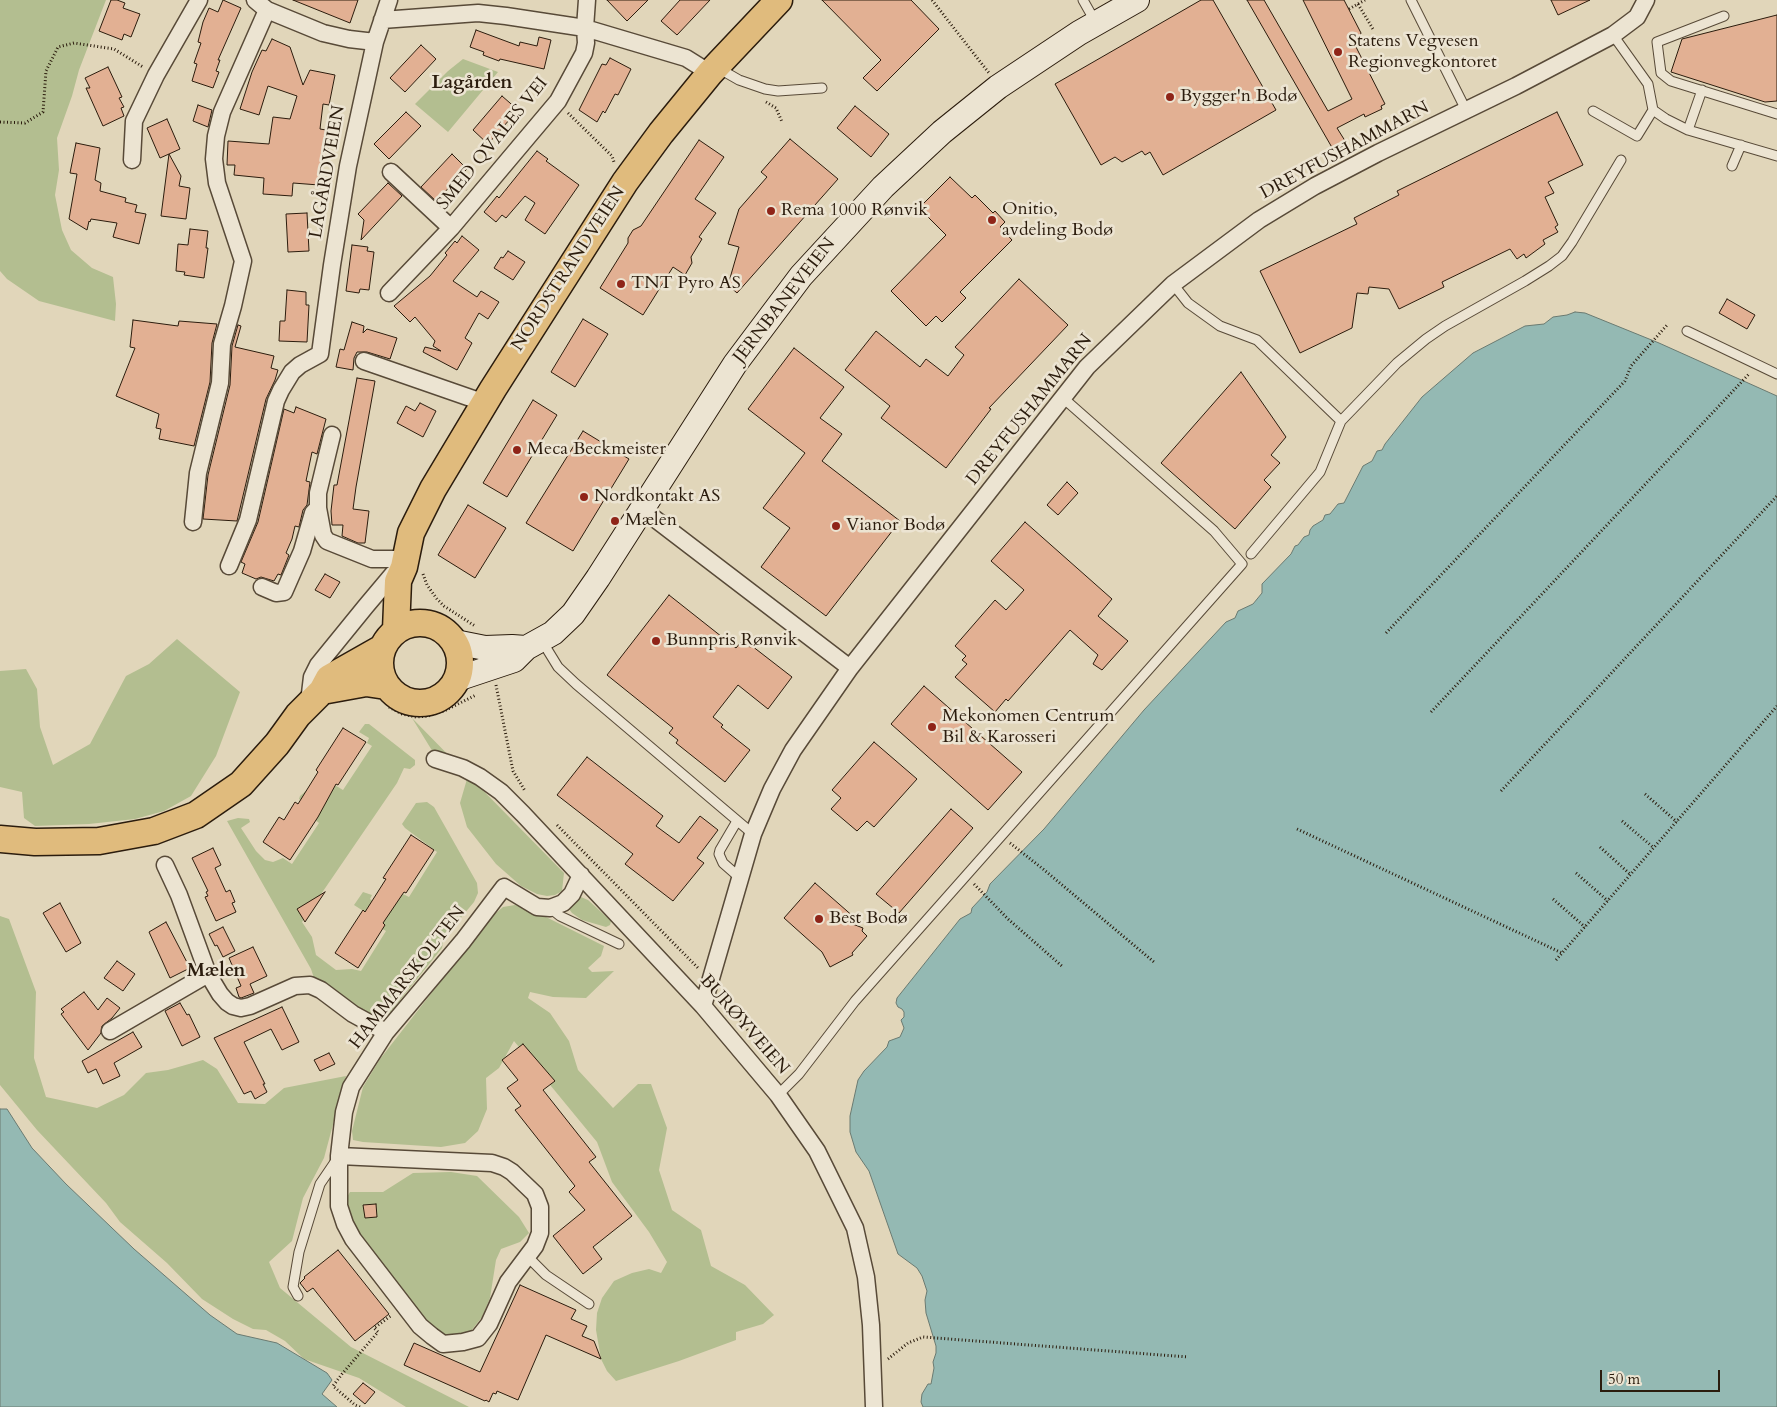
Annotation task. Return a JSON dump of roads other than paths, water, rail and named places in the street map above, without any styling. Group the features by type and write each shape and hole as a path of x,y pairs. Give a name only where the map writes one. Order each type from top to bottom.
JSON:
{"main road":[{"name":"NORDSTRANDVEIEN","path":"389,639 398,581 410,565 411,533 485,403 625,182 661,132 713,70 779,0"},
{"path":"410,565 411,584 422,622"},
{"path":"0,839 35,842 99,841 154,831 196,815 241,784 277,744 298,714 316,697 329,678 410,623 422,622 439,627 455,642 460,661 457,679 440,698 421,703 403,700 394,694 387,696 366,683 316,697"},
{"path":"387,696 379,659 389,639"}],"street":[{"path":"132,160 134,121 156,75 199,0"},
{"name":"LAGÅRDVEIEN","path":"229,566 248,520 276,401 292,372 300,365 320,354 348,166 375,42 389,0"},
{"name":"SMED QVALES VEI","path":"389,293 451,228 558,101 584,53 587,0"},
{"name":"JERNBANEVEIEN","path":"534,644 561,626 581,605 735,364 826,246 883,187 942,132 998,87 1096,23 1137,0"},
{"name":"DREYFUSHAMMARN","path":"703,1006 753,834 772,789 793,750 850,668 1087,367 1173,284 1259,220 1315,186 1378,153 1613,35 1637,17 1646,0"},
{"path":"194,522 198,473 220,383 222,344 243,261 217,183 214,159 216,136 222,112 261,5 324,33 349,39 375,42"},
{"path":"382,20 478,13 506,16 585,28 686,58 713,70"},
{"path":"391,172 451,228"},
{"path":"364,361 485,403"},
{"path":"332,434 321,477 318,508 323,535 328,541 372,559 410,565"},
{"path":"262,587 276,593 284,592 295,570 313,513 318,508"},
{"path":"642,509 850,668"},
{"path":"316,697 312,677 318,665 393,574 410,565"},
{"path":"455,642 491,672"},
{"path":"457,679 491,672 512,647 534,644"},
{"name":"BURØYVEIEN","path":"435,759 463,768 495,788 581,876 703,1006 778,1095 817,1151 855,1228 866,1277 871,1325 874,1407"},
{"path":"165,864 179,895 208,974 220,994 233,1006 241,1008 250,1006 295,986 310,985 321,990 353,1014 386,1032"},
{"path":"550,908 563,903 572,894 581,876"},
{"name":"HAMMARSKOLTEN","path":"339,1156 492,1163 504,1167 527,1185 535,1194 540,1207 540,1233 535,1246 508,1282 489,1324 478,1338 442,1344 420,1326 353,1239 344,1224 339,1206 339,1156 344,1112 351,1087 386,1032 463,942 504,887 537,907 550,908"},
{"path":"110,1031 208,974"}],"lane":[{"path":"1083,0 1096,23"},
{"path":"1411,0 1466,110"},
{"path":"1724,16 1657,42 1661,73 1671,81 1777,114"},
{"path":"1593,111 1636,136 1653,110 1648,84 1613,35"},
{"path":"713,70 758,87 778,91 822,88"},
{"path":"1688,130 1702,90"},
{"path":"1653,110 1688,130 1777,156"},
{"path":"1732,166 1741,145"},
{"path":"1251,554 1320,472 1341,421 1426,339 1445,326 1525,281 1562,256 1621,160"},
{"path":"1173,284 1188,303 1220,326 1256,340 1341,421"},
{"path":"1687,331 1777,374"},
{"path":"778,1095 799,1074 855,1001 1242,564 1214,531 1062,397"},
{"path":"534,644 576,684 753,834"},
{"path":"737,820 719,854 739,877"},
{"path":"550,908 560,916 619,944"},
{"path":"298,1296 293,1287 299,1252 320,1184 339,1156"},
{"path":"527,1256 546,1275 589,1304"}],"water":[{"path":"1575,312 1585,313 1659,343 1777,396 1777,1407 923,1407 921,1402 922,1394 928,1384 931,1384 934,1368 933,1362 936,1353 936,1346 926,1313 925,1300 927,1291 917,1268 898,1254 869,1171 856,1152 850,1132 850,1116 858,1080 887,1047 889,1041 900,1037 904,1028 901,1020 904,1017 904,1012 896,1003 897,998 960,919 971,913 972,908 987,892 990,884 1044,829 1144,710 1226,622 1235,618 1238,611 1253,604 1262,593 1262,584 1291,554 1295,546 1304,537 1309,535 1313,526 1323,520 1325,515 1330,514 1338,504 1344,503 1363,466 1372,461 1377,451 1382,450 1422,397 1473,353 1525,326 1544,324 1553,317"},
{"path":"0,1109 7,1109 32,1148 66,1184 134,1249 210,1315 237,1334 277,1343 327,1373 332,1380 322,1394 337,1407 0,1407"}],"place":[{"name":"Statens Vegvesen Regionvegkontoret","path":"1338,52"},
{"name":"Bygger'n Bodø","path":"1170,97"},
{"name":"Rema 1000 Rønvik","path":"771,211"},
{"name":"Onitio, avdeling Bodø","path":"992,220"},
{"name":"TNT Pyro AS","path":"621,284"},
{"name":"Meca Beckmeister","path":"517,450"},
{"name":"Nordkontakt AS","path":"584,497"},
{"name":"Mælen","path":"615,521"},
{"name":"Vianor Bodø","path":"836,526"},
{"name":"Bunnpris Rønvik","path":"656,641"},
{"name":"Mekonomen Centrum Bil & Karosseri","path":"932,727"},
{"name":"Best Bodø","path":"819,919"}],"district":[{"name":"Lagården","path":"472,84"},
{"name":"Mælen","path":"216,972"}]}
